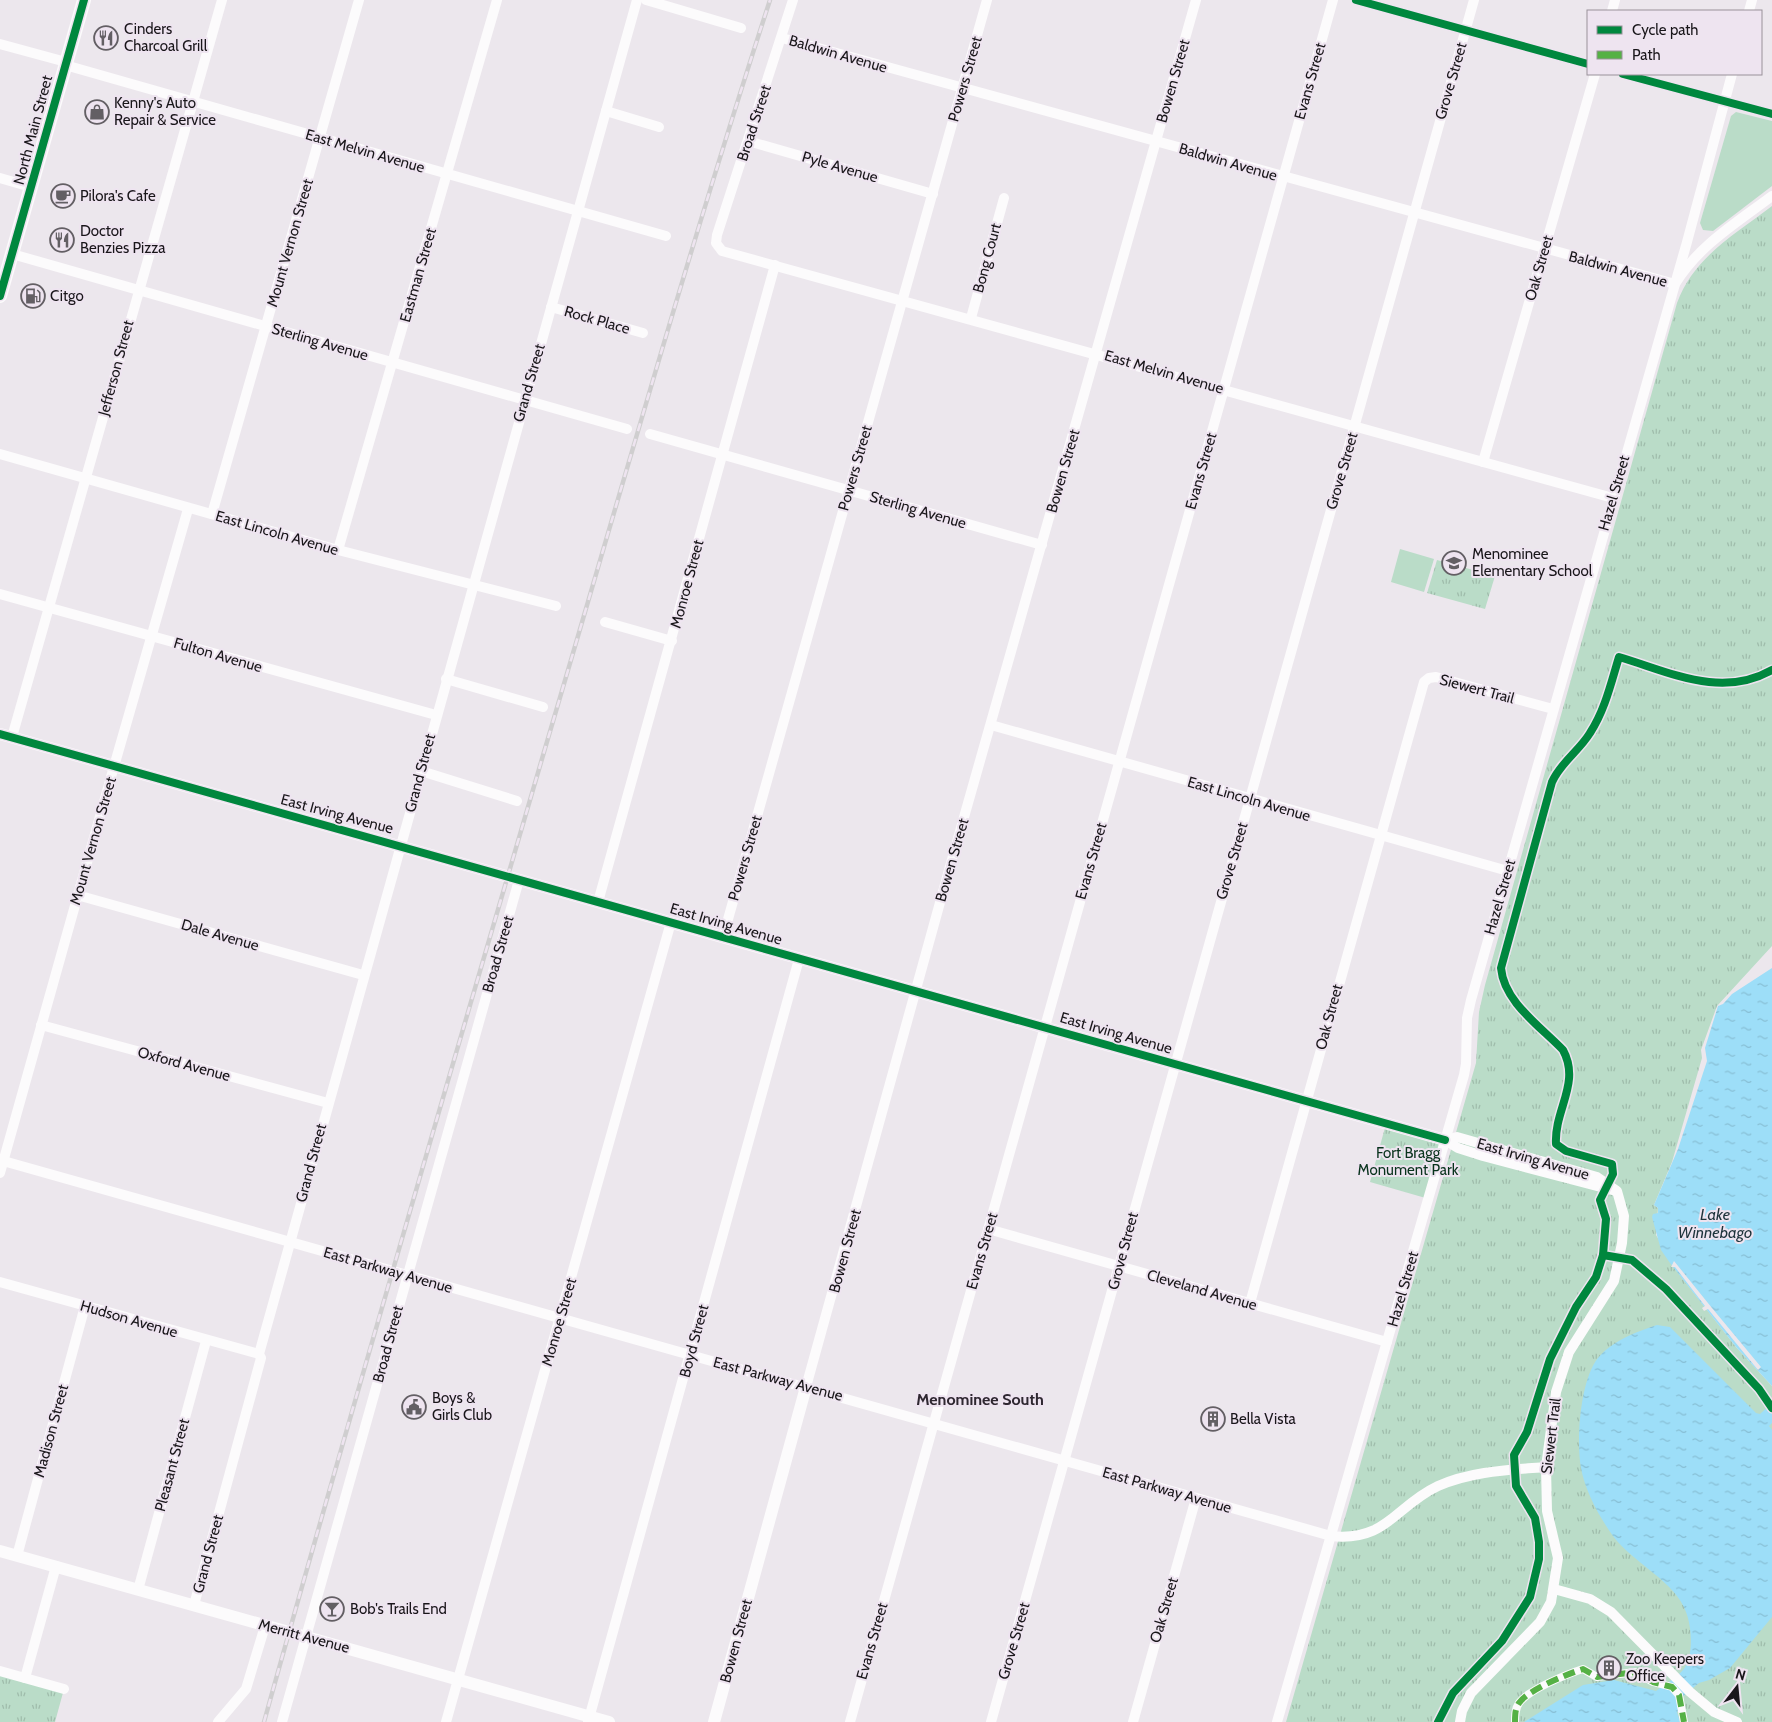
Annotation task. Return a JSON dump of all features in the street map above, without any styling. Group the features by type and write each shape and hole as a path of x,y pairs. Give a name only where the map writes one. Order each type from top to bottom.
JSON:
{"main road":[{"name":"North Main Street","path":"0,293 84,0"}],"street":[{"name":"Jefferson Street","path":"6,736 85,479 222,0"},
{"name":"Mount Vernon Street","path":"212,514 359,0"},
{"name":"Eastman Street","path":"338,550 497,0"},
{"name":"Grand Street","path":"194,1605 261,1358 259,1354 363,975 401,846 446,679 637,0"},
{"path":"646,0 741,28"},
{"name":"Broad Street","path":"717,245 717,235 794,0"},
{"name":"Powers Street","path":"723,937 987,0"},
{"name":"Bowen Street","path":"714,1722 915,992 1196,0"},
{"name":"Evans Street","path":"850,1722 1333,0"},
{"path":"1356,0 1587,64"},
{"name":"Grove Street","path":"991,1722 1174,1064 1474,0"},
{"name":"Baldwin Avenue","path":"782,38 1544,250 1675,284"},
{"name":"East Melvin Avenue","path":"0,44 192,102 666,236"},
{"name":"Oak Street","path":"1483,462 1594,75"},
{"path":"1627,75 1772,114"},
{"name":"Hazel Street","path":"1277,1722 1446,1140 1466,1064 1467,1018 1471,1000 1675,284 1732,75"},
{"path":"606,111 659,127"},
{"name":"Pyle Avenue","path":"748,141 933,194"},
{"path":"0,178 31,187"},
{"path":"1675,284 1685,268 1703,248 1772,196"},
{"name":"Bong Court","path":"971,318 1004,198"},
{"name":"East Melvin Avenue","path":"717,245 725,252 971,318 1613,498"},
{"name":"Sterling Avenue","path":"12,254 627,429"},
{"name":"Monroe Street","path":"598,902 775,265"},
{"name":"Rock Place","path":"551,307 643,333"},
{"name":"Sterling Avenue","path":"650,434 1042,545"},
{"name":"East Lincoln Avenue","path":"0,454 188,509 472,586 556,606"},
{"name":"Mount Vernon Street","path":"0,1173 2,1160 188,509"},
{"name":"Fulton Avenue","path":"0,594 436,715"},
{"path":"605,622 672,641"},
{"name":"Siewert Trail","path":"1409,732 1424,682 1431,677 1553,709"},
{"path":"446,679 542,707"},
{"name":"East Lincoln Avenue","path":"991,725 1508,871"},
{"name":"Oak Street","path":"1250,1303 1409,732"},
{"name":"East Irving Avenue","path":"6,736 1446,1140 1457,1137 1590,1174 1603,1180 1617,1192"},
{"path":"421,772 517,801"},
{"name":"Broad Street","path":"282,1722 519,880"},
{"name":"Dale Avenue","path":"77,896 363,975"},
{"name":"Monroe Street","path":"446,1722 671,922"},
{"name":"Boyd Street","path":"588,1719 799,959"},
{"name":"Oxford Avenue","path":"41,1025 328,1103"},
{"name":"East Parkway Avenue","path":"2,1160 290,1241 406,1276 690,1356 806,1386 1331,1536 1347,1537 1371,1532 1389,1522 1425,1493 1460,1477 1546,1467"},
{"name":"Siewert Trail","path":"1460,1722 1462,1711 1471,1693 1540,1622 1551,1602 1558,1558 1548,1517 1546,1467 1556,1392 1564,1362 1574,1340 1601,1305 1614,1282 1624,1227 1623,1209 1617,1192"},
{"name":"Cleveland Avenue","path":"988,1229 1387,1342"},
{"name":"Hudson Avenue","path":"0,1282 206,1341 259,1354"},
{"name":"Madison Street","path":"17,1556 85,1306"},
{"name":"Pleasant Street","path":"138,1590 206,1341"},
{"name":"Oak Street","path":"1133,1722 1196,1498"},
{"name":"Merritt Avenue","path":"0,1551 265,1626 459,1678 588,1719 609,1722"},
{"path":"25,1678 56,1566"},
{"path":"1554,1589 1590,1599 1611,1612 1690,1692 1714,1712 1737,1722"},
{"path":"218,1722 246,1689 265,1626"},
{"path":"1515,1722 1515,1711 1522,1699 1569,1674 1583,1669 1597,1677 1635,1672 1658,1684 1676,1690 1679,1695 1684,1722"},
{"path":"0,1671 64,1689"}],"green space":[{"path":"1736,112 1772,121 1772,186 1713,231 1703,230 1700,223 1731,116"},
{"path":"1772,206 1772,946 1717,1006 1701,1050 1702,1058 1672,1162 1654,1205 1658,1208 1656,1235 1683,1279 1736,1347 1772,1386 1772,1722 1286,1722 1476,1063 1479,1012 1485,985 1677,303 1684,287 1705,260 1730,237"},
{"path":"1400,549 1434,559 1424,592 1391,582"},
{"path":"1437,560 1495,576 1485,609 1427,593"},
{"name":"Fort Bragg Monument Park","path":"1386,1124 1445,1140 1429,1199 1370,1182"},
{"path":"0,1671 64,1689 55,1722 0,1722"}],"water":[{"name":"Lake Winnebago","path":"1772,968 1772,1386 1736,1347 1670,1263 1661,1250 1652,1217 1653,1214 1658,1213 1658,1208 1654,1205 1678,1149 1707,1061 1705,1048 1718,1006 1723,1004 1732,994"},
{"path":"1657,1325 1670,1327 1756,1413 1760,1414 1772,1403 1772,1423 1769,1426 1772,1430 1772,1617 1730,1668 1709,1680 1699,1683 1682,1697 1682,1707 1677,1712 1680,1722 1524,1722 1583,1685 1614,1680 1656,1691 1673,1679 1687,1665 1691,1642 1690,1626 1681,1601 1664,1582 1621,1546 1613,1536 1589,1495 1581,1468 1579,1427 1583,1395 1592,1368 1598,1358 1617,1342"}],"pier":[{"path":"1674,1261 1761,1367 1758,1370 1708,1309 1704,1311 1702,1308 1705,1306 1675,1267 1671,1267"}],"railway":[{"path":"264,1722 367,1358 682,281 770,0"}],"marked path":[{"path":"1515,1722 1517,1708 1524,1698 1548,1683 1583,1669 1597,1677 1635,1672 1653,1682 1672,1687 1679,1695 1684,1722"}],"cycle path":[{"path":"0,296 84,0"},
{"path":"1356,0 1587,64"},
{"path":"1627,75 1772,114"},
{"path":"1772,670 1753,678 1715,683 1676,675 1619,657 1600,715 1586,739 1560,768 1552,782 1501,968 1509,992 1516,1003 1563,1050 1568,1062 1568,1085 1556,1132 1556,1144 1566,1151 1612,1164 1613,1174 1600,1200 1606,1219 1603,1255 1632,1260 1666,1289 1759,1389 1772,1408"},
{"path":"0,734 1445,1140"},
{"path":"1438,1722 1453,1693 1502,1641 1530,1597 1539,1559 1539,1542 1535,1518 1516,1486 1514,1455 1527,1432 1550,1359 1576,1307 1596,1277 1603,1255"}],"place":[{"name":"Cinders Charcoal Grill","path":"106,38"},
{"name":"Kenny's Auto Repair & Service","path":"97,112"},
{"name":"Pilora's Cafe","path":"63,196"},
{"name":"Doctor Benzies Pizza","path":"62,240"},
{"name":"Citgo","path":"33,296"},
{"name":"Menominee Elementary School","path":"1454,563"},
{"name":"Boys & Girls Club","path":"414,1407"},
{"name":"Bella Vista","path":"1213,1419"},
{"name":"Bob's Trails End","path":"332,1609"},
{"name":"Zoo Keepers Office","path":"1609,1668"}],"district":[{"name":"Menominee South","path":"980,1399"}]}
